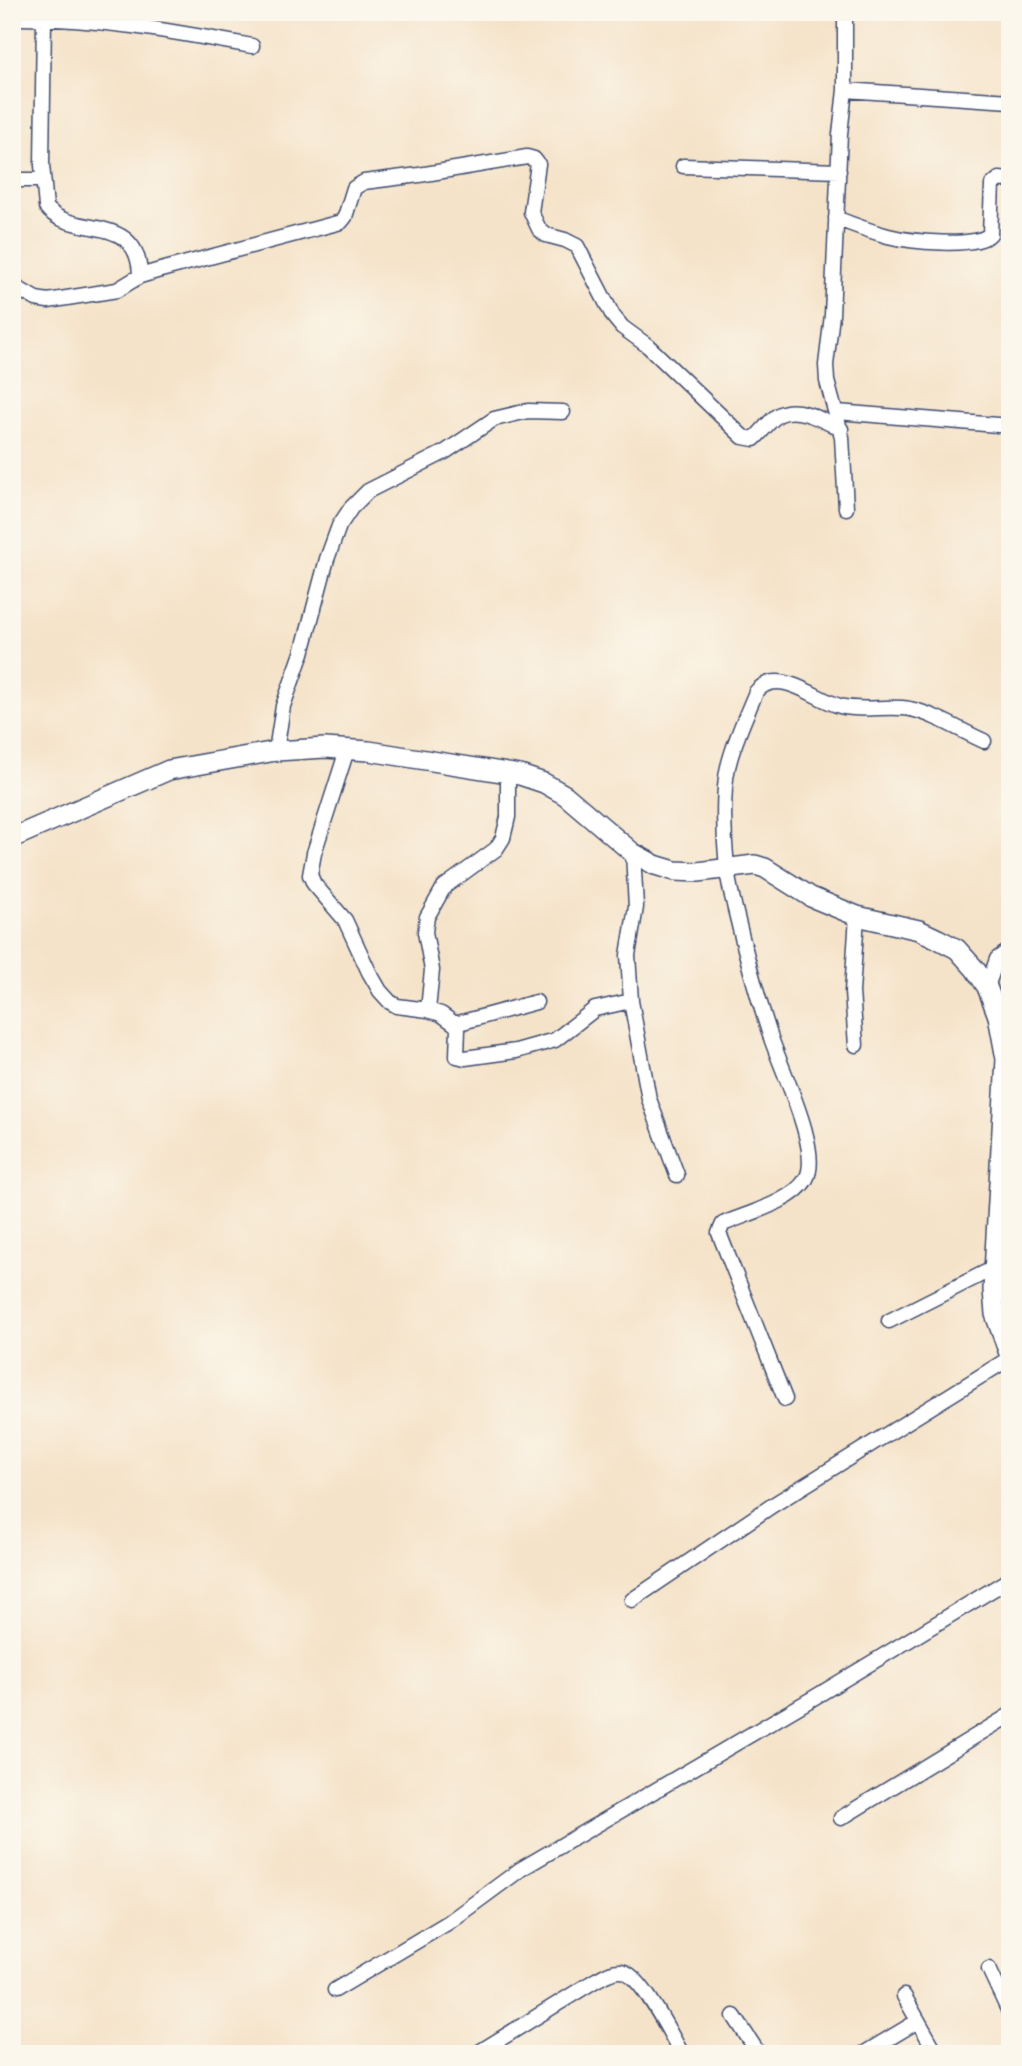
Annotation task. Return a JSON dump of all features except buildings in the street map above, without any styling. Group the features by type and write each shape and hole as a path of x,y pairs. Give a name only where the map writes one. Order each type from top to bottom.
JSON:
{"main road":[{"path":"12,838 169,770 276,751 325,748 401,755 508,772 544,783 565,795 633,853 655,865 675,871 698,872 755,865 765,868 811,897 856,916 919,930 957,949 987,987 998,1016 1008,1059 1002,1267 994,1304 1006,1333 1010,1357"}],"street":[{"path":"845,12 845,90 832,315 826,365 827,381 841,429 846,508"},
{"path":"12,18 139,25 252,46"},
{"path":"44,18 43,195 50,212 69,220 106,229 130,244 137,255 140,276"},
{"path":"845,90 1010,101"},
{"path":"12,285 36,299 48,301 117,290 140,276 341,222 354,188 364,181 532,158 538,168 531,212 539,229 577,246 613,316 622,327 679,374 743,438 754,439 776,416 787,412 813,416 841,429"},
{"path":"683,166 839,171"},
{"path":"836,218 891,237 976,242 986,239 990,234 992,185 999,179 1010,180"},
{"path":"12,180 43,180"},
{"path":"276,751 283,706 302,653 327,559 340,526 351,508 368,491 445,452 494,419 528,411 563,412"},
{"path":"837,412 1010,426"},
{"path":"785,1399 719,1233 723,1224 769,1205 798,1188 807,1178 808,1150 794,1093 768,1032 741,936 727,870 727,770 756,692 760,687 775,683 793,685 842,706 913,710 985,741"},
{"path":"348,750 314,853 310,875 314,884 345,920 369,972 390,1002 397,1006 440,1014 455,1024 458,1028 457,1056 466,1058 516,1051 555,1040 594,1009 631,1001"},
{"path":"428,1010 432,970 425,932 427,917 444,887 496,849 503,838 508,817 508,772"},
{"path":"633,853 636,907 628,955 631,1001 649,1099 677,1175"},
{"path":"856,916 852,992 856,1045"},
{"path":"987,987 998,959 1010,950"},
{"path":"455,1024 536,1002"},
{"path":"889,1321 1002,1267"},
{"path":"632,1600 773,1505 1010,1357"},
{"path":"335,1990 449,1922 521,1868 815,1697 1010,1579"},
{"path":"841,1818 1010,1715"},
{"path":"989,1969 1010,2014"},
{"path":"476,2054 610,1972 624,1971 646,1992 682,2054"},
{"path":"904,1996 937,2054"},
{"path":"734,2016 759,2054"},
{"path":"863,2054 918,2021"}]}
